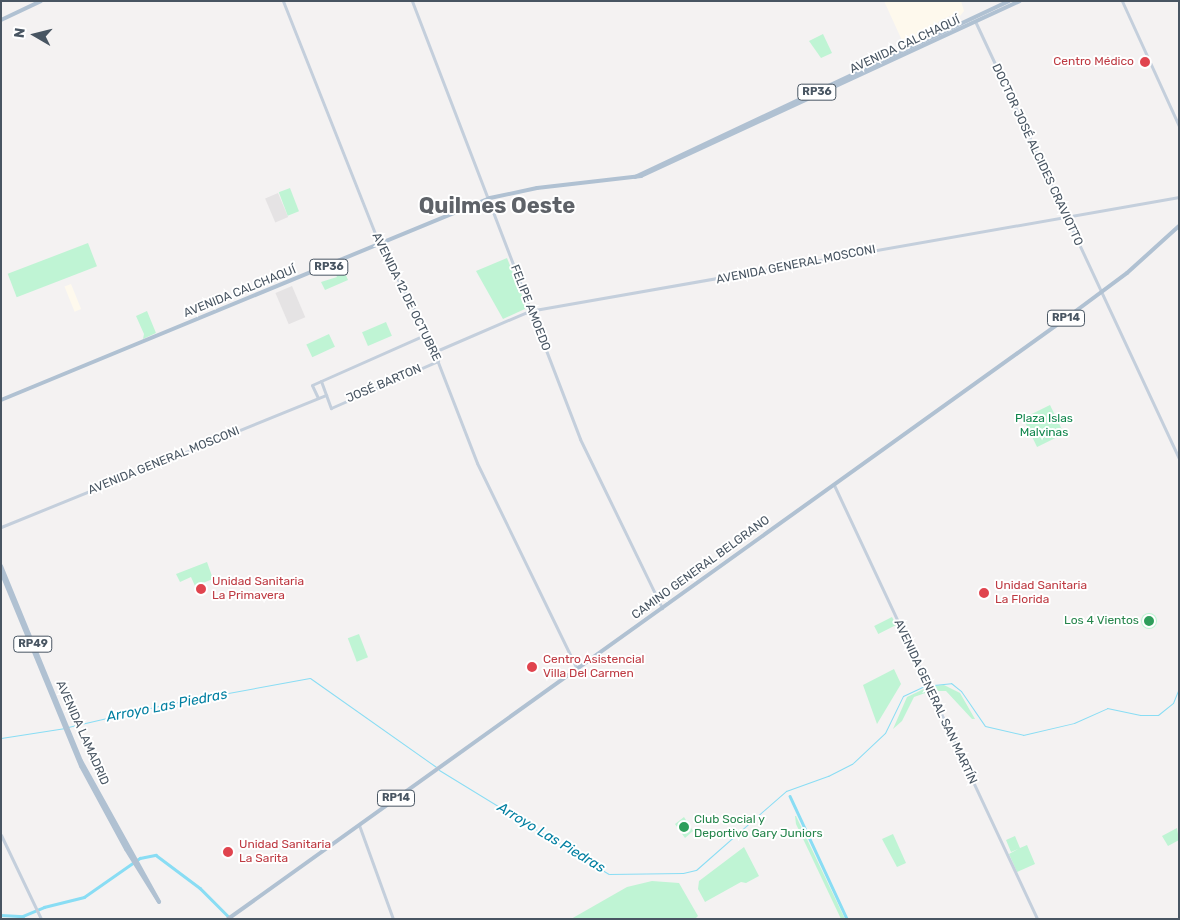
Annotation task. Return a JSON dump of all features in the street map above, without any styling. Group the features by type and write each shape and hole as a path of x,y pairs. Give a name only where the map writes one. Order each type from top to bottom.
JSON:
{"main road":[{"path":"1,19 41,1"},
{"name":"AVENIDA 12 DE OCTUBRE","path":"284,1 380,246 427,334 477,463 577,669"},
{"name":"FELIPE AMOEDO","path":"412,1 580,439 662,608"},
{"name":"AVENIDA CALCHAQUÍ","path":"974,20 988,16 1020,1"},
{"path":"1122,1 1179,126"},
{"path":"988,16 1006,3"},
{"name":"AVENIDA CALCHAQUÍ","path":"1,400 380,246 487,199 537,188 633,178 940,41 1006,3"},
{"name":"DOCTOR JOSÉ ALCIDES CRAVIOTTO","path":"974,20 1179,458"},
{"name":"AVENIDA CALCHAQUÍ","path":"633,178 965,25"},
{"name":"AVENIDA GENERAL MOSCONI","path":"434,352 532,311 1066,217 1179,199"},
{"name":"CAMINO GENERAL BELGRANO","path":"230,918 1102,293 1179,226"},
{"path":"317,398 312,385 427,334"},
{"name":"JOSÉ BARTON","path":"326,395 331,408 438,361"},
{"path":"321,381 326,395"},
{"name":"AVENIDA GENERAL MOSCONI","path":"1,526 326,395"},
{"name":"AVENIDA GENERAL SAN MARTÍN","path":"834,485 1037,919"},
{"name":"AVENIDA LAMADRID","path":"1,566 63,723"},
{"name":"AVENIDA LAMADRID","path":"1,572 84,772 160,901"},
{"path":"359,825 393,919"},
{"path":"1,834 41,919"}],"shaded area":[{"path":"884,1 961,1 964,11 960,16 957,13 939,21 936,26 939,31 905,47"},
{"path":"278,193 288,217 275,222 265,198"},
{"path":"71,284 81,309 75,312 65,287"},
{"path":"292,286 305,317 289,324 275,293"}],"green space":[{"path":"823,34 832,53 821,58 809,41"},
{"path":"290,188 299,211 288,216 279,192"},
{"path":"88,243 97,266 17,297 8,274"},
{"path":"507,258 527,308 503,319 476,271"},
{"path":"342,266 348,280 325,290 321,282 337,277 334,269"},
{"path":"147,311 156,333 143,339 144,334 136,316"},
{"path":"386,322 392,336 368,346 362,332"},
{"path":"329,334 335,347 312,357 306,345"},
{"name":"Plaza Islas Malvinas","path":"1050,405 1064,434 1037,447 1023,418"},
{"path":"207,562 213,579 195,586 191,577 180,582 176,574"},
{"name":"Los 4 Vientos","path":"1149,613 1157,621 1149,629 1141,621"},
{"path":"892,617 896,625 878,634 874,626"},
{"path":"359,634 368,657 357,662 348,638"},
{"path":"894,669 901,684 877,724 863,685"},
{"path":"944,685 960,693 975,719 972,719 946,691 934,691 932,686"},
{"path":"926,688 928,692 914,697 902,721 893,729 907,697"},
{"path":"795,816 845,919 841,919 796,824"},
{"name":"Club Social y Deportivo Gary Juniors","path":"684,817 693,831 685,838 675,824"},
{"path":"1177,828 1179,840 1168,846 1162,836"},
{"path":"893,834 906,863 897,867 882,839"},
{"path":"1015,836 1020,848 1027,845 1035,864 1017,872 1009,854 1018,849 1011,852 1006,840"},
{"path":"744,847 759,876 746,883 741,882 705,902 698,889 699,881"},
{"path":"652,881 679,883 698,916 695,919 571,919 627,887"}],"waterway":[{"name":"Arroyo Las Piedras","path":"68,727 168,704 310,678 436,767"},
{"name":"Arroyo Las Piedras","path":"439,770 609,874 683,873 696,870 786,791 828,776 852,764 885,733 903,696 924,686 951,683 961,691 985,726 1023,735 1074,723 1107,708 1140,715 1158,715 1173,703 1179,688"},
{"name":"Arroyo Las Piedras","path":"1,738 65,728"},
{"path":"790,796 847,919"},
{"path":"1,915 23,916 44,907 84,897 140,858 156,855 200,888 230,918"}],"place":[{"name":"Centro Médico","path":"1145,62"},
{"name":"Unidad Sanitaria La Primavera","path":"201,589"},
{"name":"Unidad Sanitaria La Florida","path":"984,593"},
{"name":"Los 4 Vientos","path":"1149,621"},
{"name":"Centro Asistencial Villa Del Carmen","path":"532,667"},
{"name":"Club Social y Deportivo Gary Juniors","path":"684,827"},
{"name":"Unidad Sanitaria La Sarita","path":"228,852"}],"district":[{"name":"Quilmes Oeste","path":"497,206"}]}
